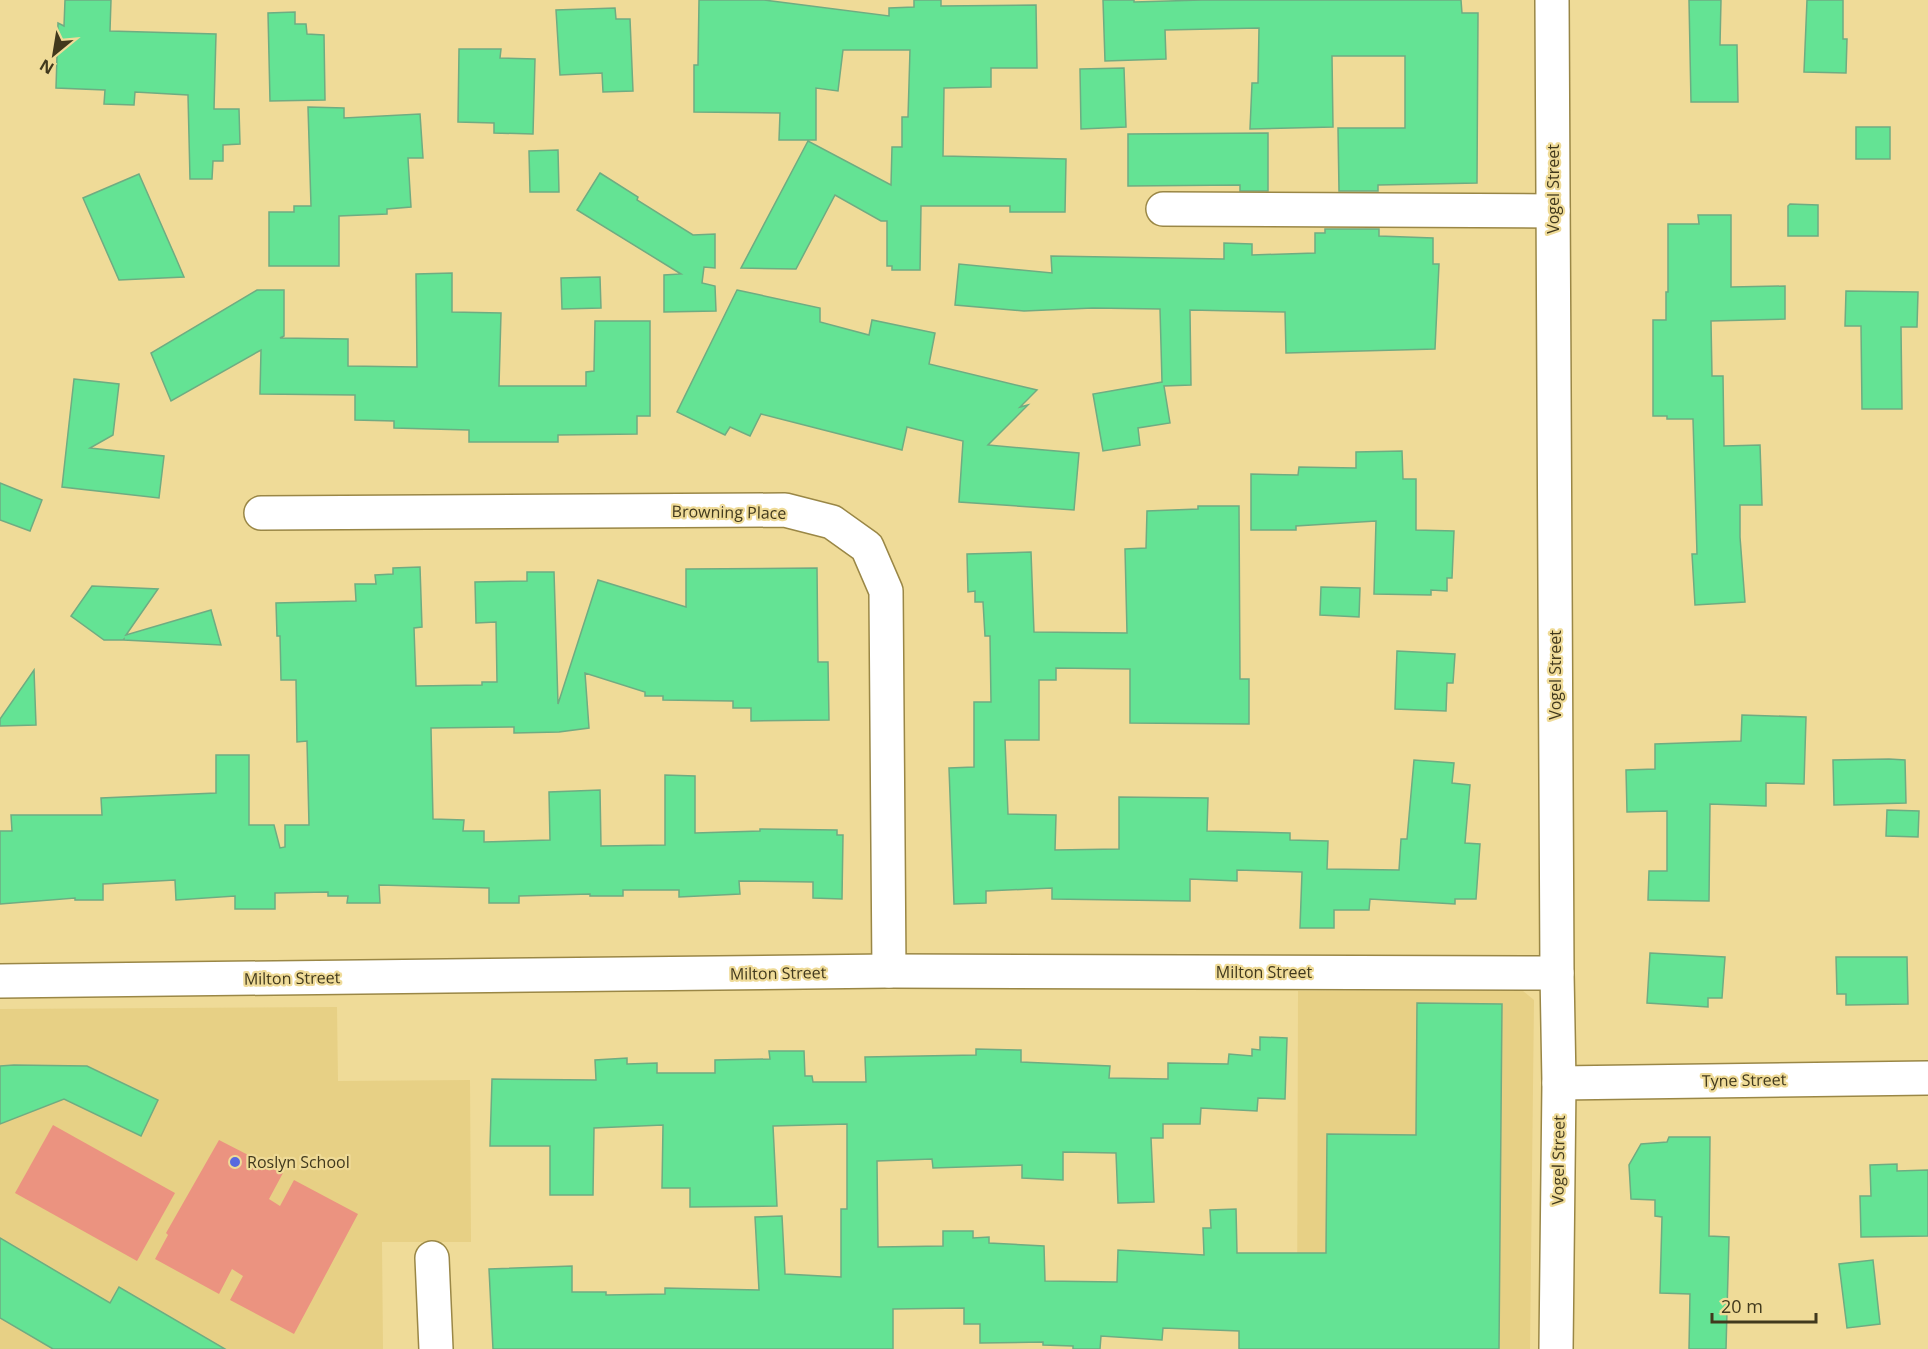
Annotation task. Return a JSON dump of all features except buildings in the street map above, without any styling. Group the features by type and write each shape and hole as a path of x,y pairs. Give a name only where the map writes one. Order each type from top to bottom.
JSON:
{"street":[{"name":"Vogel Street","path":"1552,0 1559,1083 1556,1349"},
{"path":"1163,209 1553,211"},
{"name":"Browning Place","path":"261,513 785,510 832,522 867,547 886,591 889,971"},
{"name":"Milton Street","path":"0,981 889,971 1557,973"},
{"name":"Tyne Street","path":"1559,1083 1928,1078"},
{"path":"432,1258 436,1349"}],"shaded area":[{"path":"1298,991 1523,991 1534,1000 1530,1349 1297,1349"},
{"name":"Roslyn School","path":"337,1007 338,1081 470,1080 471,1242 382,1242 383,1349 0,1349 0,1009"},
{"path":"53,1125 175,1193 137,1261 15,1193"},
{"path":"219,1140 283,1173 269,1199 280,1206 294,1180 358,1214 294,1334 230,1300 243,1276 232,1269 219,1294 155,1259 168,1235 166,1233"}],"place":[{"name":"Roslyn School","path":"235,1162"}]}
